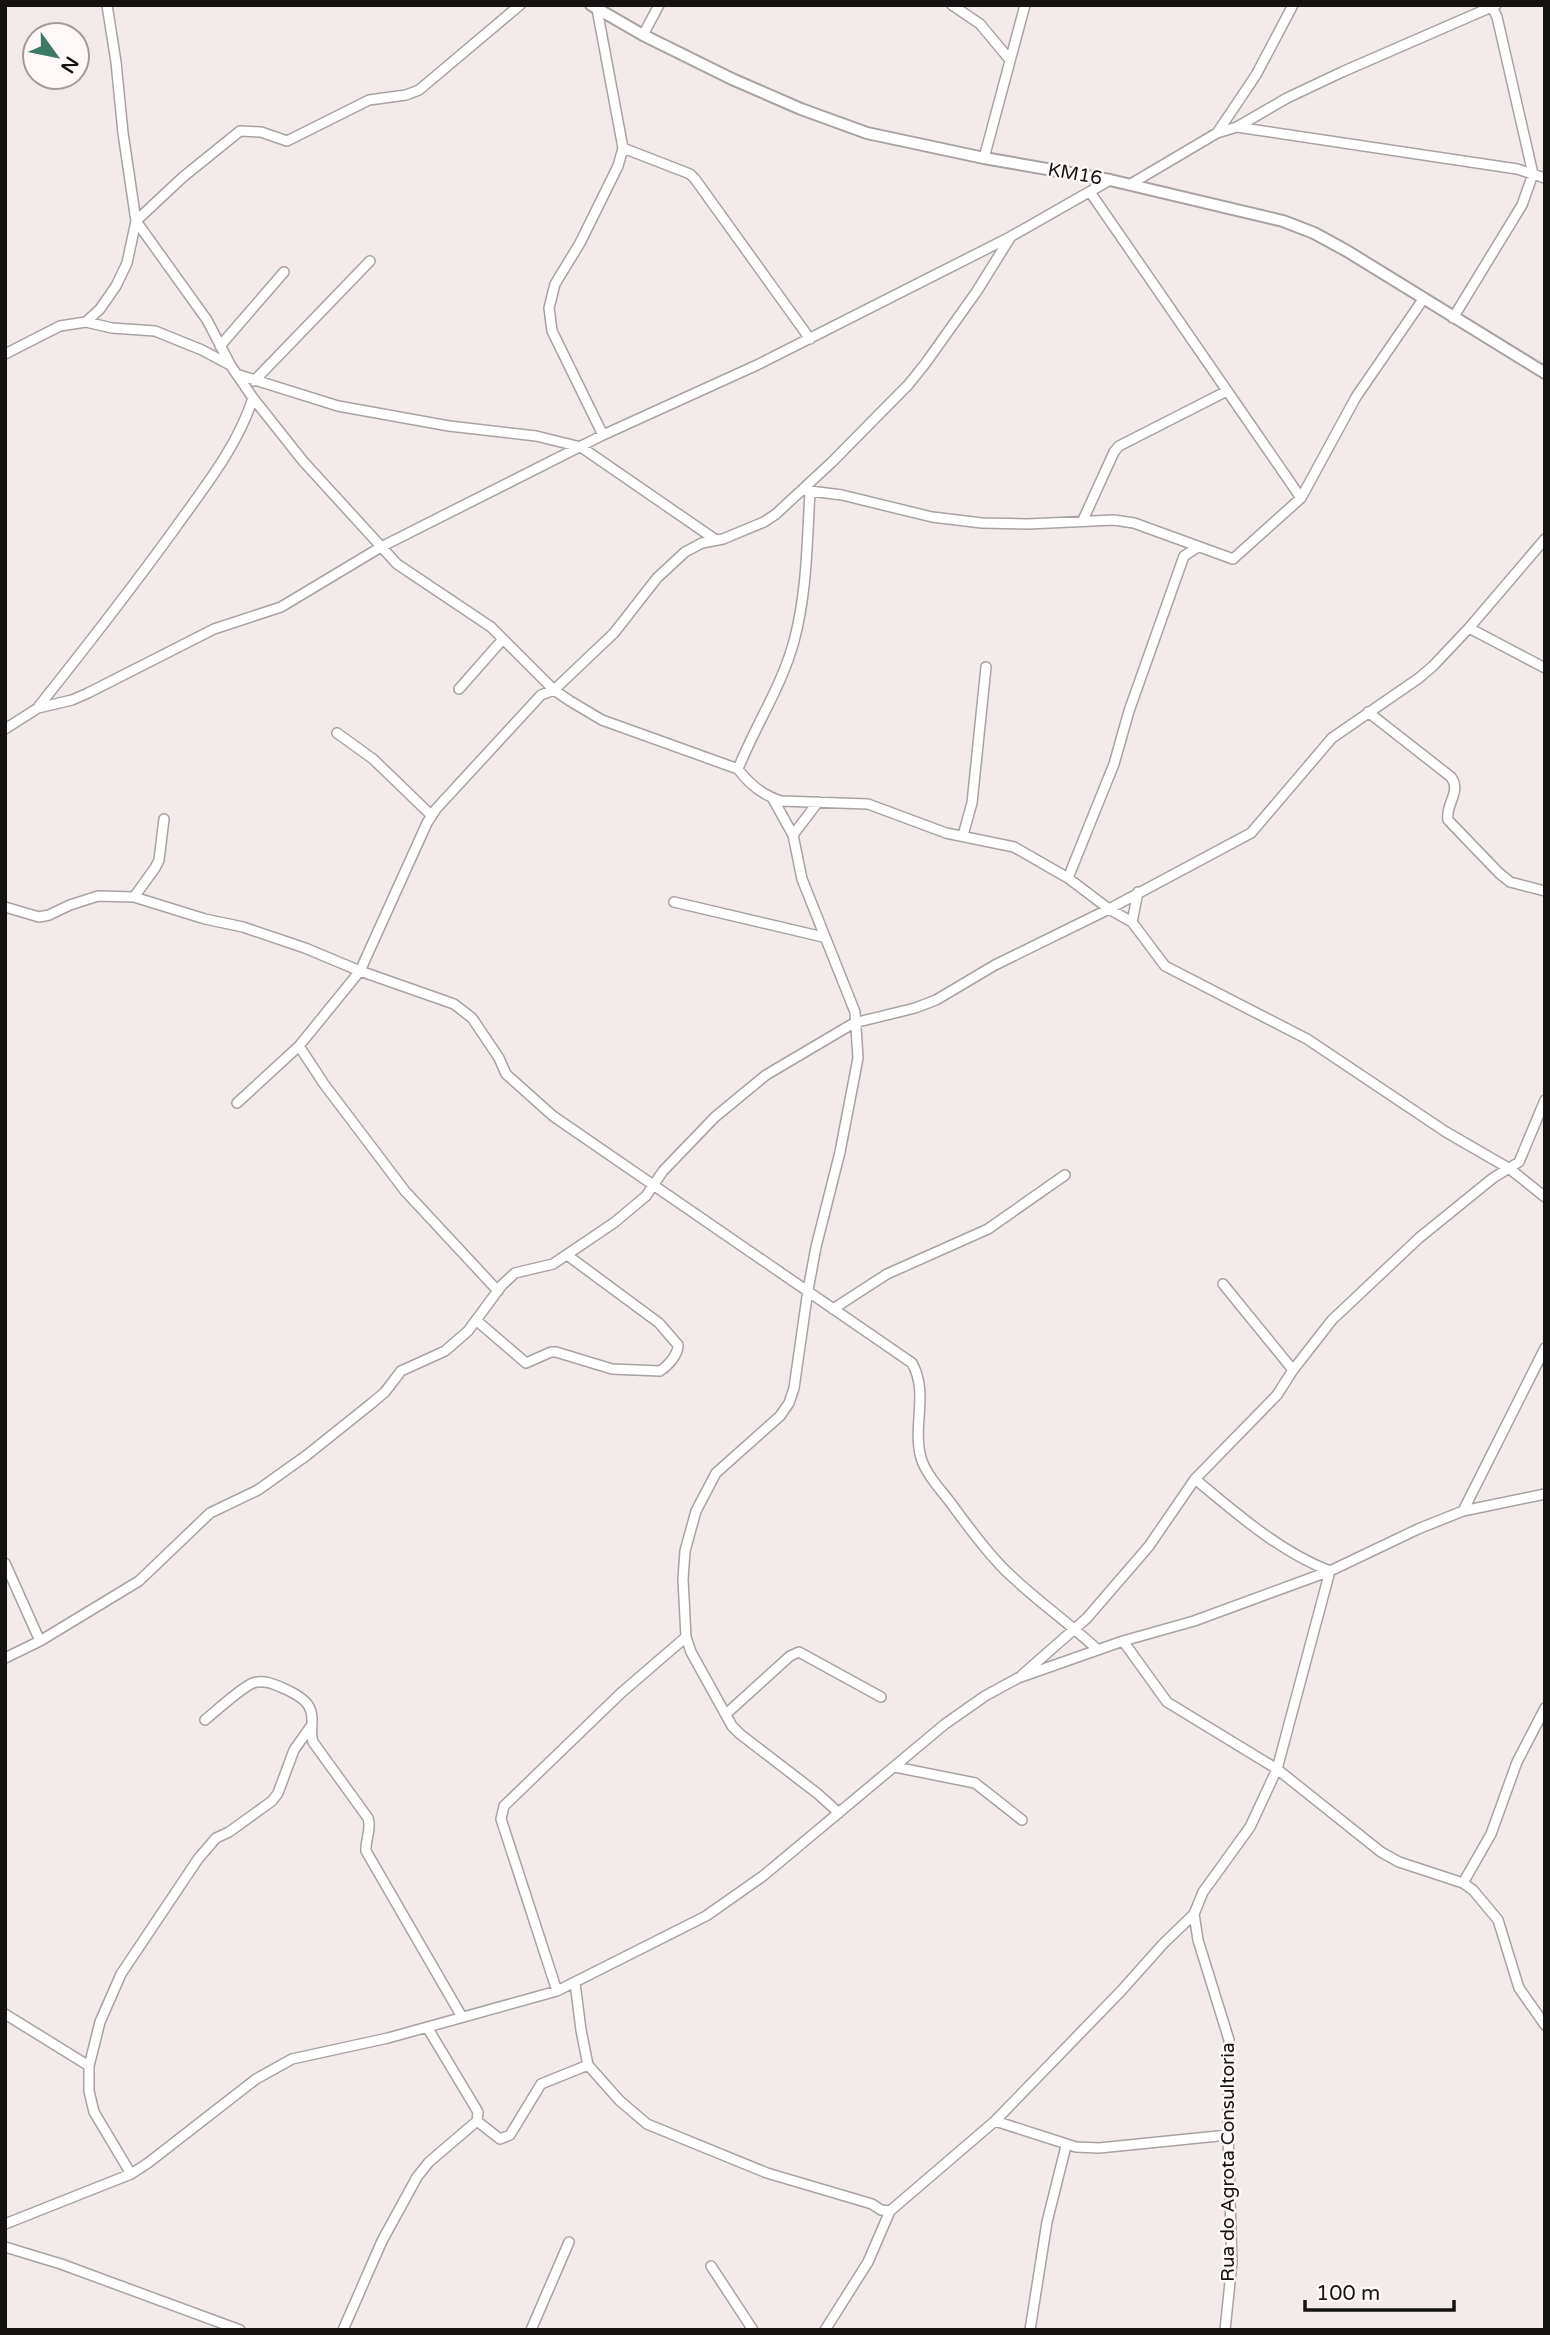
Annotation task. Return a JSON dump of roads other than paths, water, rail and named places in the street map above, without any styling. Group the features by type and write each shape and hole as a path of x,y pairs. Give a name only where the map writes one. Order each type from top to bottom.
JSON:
{"street":[{"path":"86,322 100,309 116,286 127,263 136,221 107,5"},
{"path":"136,221 183,177 240,131 261,132 288,141 369,100 412,94 520,5"},
{"path":"643,36 659,5"},
{"path":"952,5 980,23 1010,60"},
{"path":"984,158 1025,5"},
{"path":"1217,133 1256,75 1293,5"},
{"path":"1129,185 1217,133 1237,127 1287,98 1493,6 1533,174 1522,205 1453,318"},
{"path":"594,7 623,148 618,166 580,243 555,284 549,308 552,331 603,435"},
{"name":"KM16","path":"594,7 643,36 744,84 867,133 984,158 1110,180 1283,221 1314,233 1347,251 1545,373"},
{"path":"1237,127 1517,169 1545,178"},
{"path":"623,148 690,174 695,179 810,339"},
{"path":"5,729 38,708 88,693 214,629 281,607 381,547 603,435 810,339 1010,237 1110,180"},
{"path":"1090,192 1301,498"},
{"path":"136,221 207,320 231,366"},
{"path":"237,1103 299,1046 360,971 431,815 541,695 554,690 614,633 670,565 693,547 764,522 806,491 917,375 977,291 1010,237"},
{"path":"254,381 370,261"},
{"path":"220,346 284,272"},
{"path":"806,491 842,495 932,517 982,523 1114,520 1134,523 1233,559 1301,498 1356,397 1424,298"},
{"path":"5,354 60,326 86,322 113,328 155,331 220,358 239,375 253,398 303,461 381,547 407,572 491,627 554,690 602,720 738,769 754,787 773,799 868,804 946,833 1014,847 1068,878 1109,909 1132,922 1166,966 1307,1039 1446,1132 1510,1169 1545,1197"},
{"path":"239,375 338,406 449,426 536,436 580,447 716,540"},
{"path":"1083,520 1119,446 1227,391"},
{"path":"38,708 118,608 225,459 242,429 253,398"},
{"path":"738,769 794,643 804,587 806,491"},
{"path":"1177,539 1185,556"},
{"path":"5,1658 40,1641 139,1581 210,1513 258,1490 307,1455 372,1403 401,1370 445,1351 468,1331 515,1273 553,1264 634,1208 663,1171 715,1116 766,1075 855,1023 936,1000 995,965 1109,909 1256,829 1320,750 1332,738 1419,678 1469,628 1545,539"},
{"path":"1068,878 1114,764 1129,711 1185,556 1198,547"},
{"path":"1469,628 1545,668"},
{"path":"459,689 503,639"},
{"path":"963,835 972,803 986,667"},
{"path":"1368,712 1451,777 1456,789 1447,810 1448,820 1499,873 1518,886 1545,891"},
{"path":"337,733 395,778 431,815"},
{"path":"773,799 793,835 802,879 855,1012 858,1058 840,1152 807,1290 794,1388 789,1403 764,1432 716,1473 696,1511 685,1551 682,1579 686,1637 691,1652 726,1714 740,1734 839,1813"},
{"path":"793,835 818,802"},
{"path":"134,897 159,860 164,819"},
{"path":"1132,922 1138,892"},
{"path":"5,907 39,917 98,896 134,897 243,927 320,953 464,1010 482,1031 506,1073 553,1116 912,1363 918,1374 920,1390 921,1458 928,1472 1005,1570 1098,1650"},
{"path":"674,902 823,937"},
{"path":"299,1046 324,1084 405,1191 498,1291"},
{"path":"1018,1678 1087,1618 1149,1546 1195,1479 1272,1402 1332,1320 1419,1238 1493,1178 1518,1163 1545,1100"},
{"path":"833,1309 887,1274 988,1229 1065,1175"},
{"path":"476,1320 526,1363 556,1352 620,1371 660,1371 666,1367 678,1350 678,1345 665,1329 567,1255"},
{"path":"1223,1284 1293,1370"},
{"path":"1463,1511 1545,1348"},
{"path":"1195,1479 1283,1547 1330,1572"},
{"path":"5,2224 131,2174 273,2068 292,2059 427,2027 557,1991 706,1916 763,1876 945,1724 985,1696 1018,1678 1123,1641 1194,1621 1330,1572 1418,1529 1463,1511 1545,1494"},
{"path":"5,1563 40,1641"},
{"path":"825,2330 867,2262 890,2211 995,2122 1163,1944 1195,1914 1203,1892 1250,1827 1277,1769 1330,1572"},
{"path":"557,1991 501,1819 504,1806 621,1693 686,1637"},
{"path":"1123,1641 1167,1702 1277,1769 1390,1857 1463,1883 1473,1891 1498,1920 1519,1988 1545,2025"},
{"path":"726,1714 790,1656 799,1652 881,1697"},
{"path":"205,1720 252,1683 266,1682 293,1692 304,1702 310,1709 313,1742 371,1825 366,1838 366,1851 462,2017"},
{"path":"1463,1883 1491,1834 1517,1762 1545,1708"},
{"path":"131,2174 94,2112 89,2091 89,2066 100,2022 121,1974 198,1859 213,1841 272,1801 278,1793 293,1750 311,1727"},
{"path":"895,1767 975,1783 1022,1820"},
{"name":"Rua do Agrota Consultoria","path":"1195,1914 1198,1940 1229,2040 1228,2134 1232,2263 1225,2330"},
{"path":"575,1983 588,2065 597,2077 647,2124 767,2173 890,2211"},
{"path":"5,2014 89,2066"},
{"path":"343,2330 382,2241 417,2177 429,2162 477,2121 478,2112 427,2027"},
{"path":"477,2121 504,2139 510,2134 541,2084 588,2065"},
{"path":"995,2122 1066,2146 1099,2148 1228,2134"},
{"path":"1030,2330 1047,2222 1066,2146"},
{"path":"531,2330 569,2242"},
{"path":"5,2248 61,2264 240,2330"},
{"path":"711,2266 753,2330"}]}
